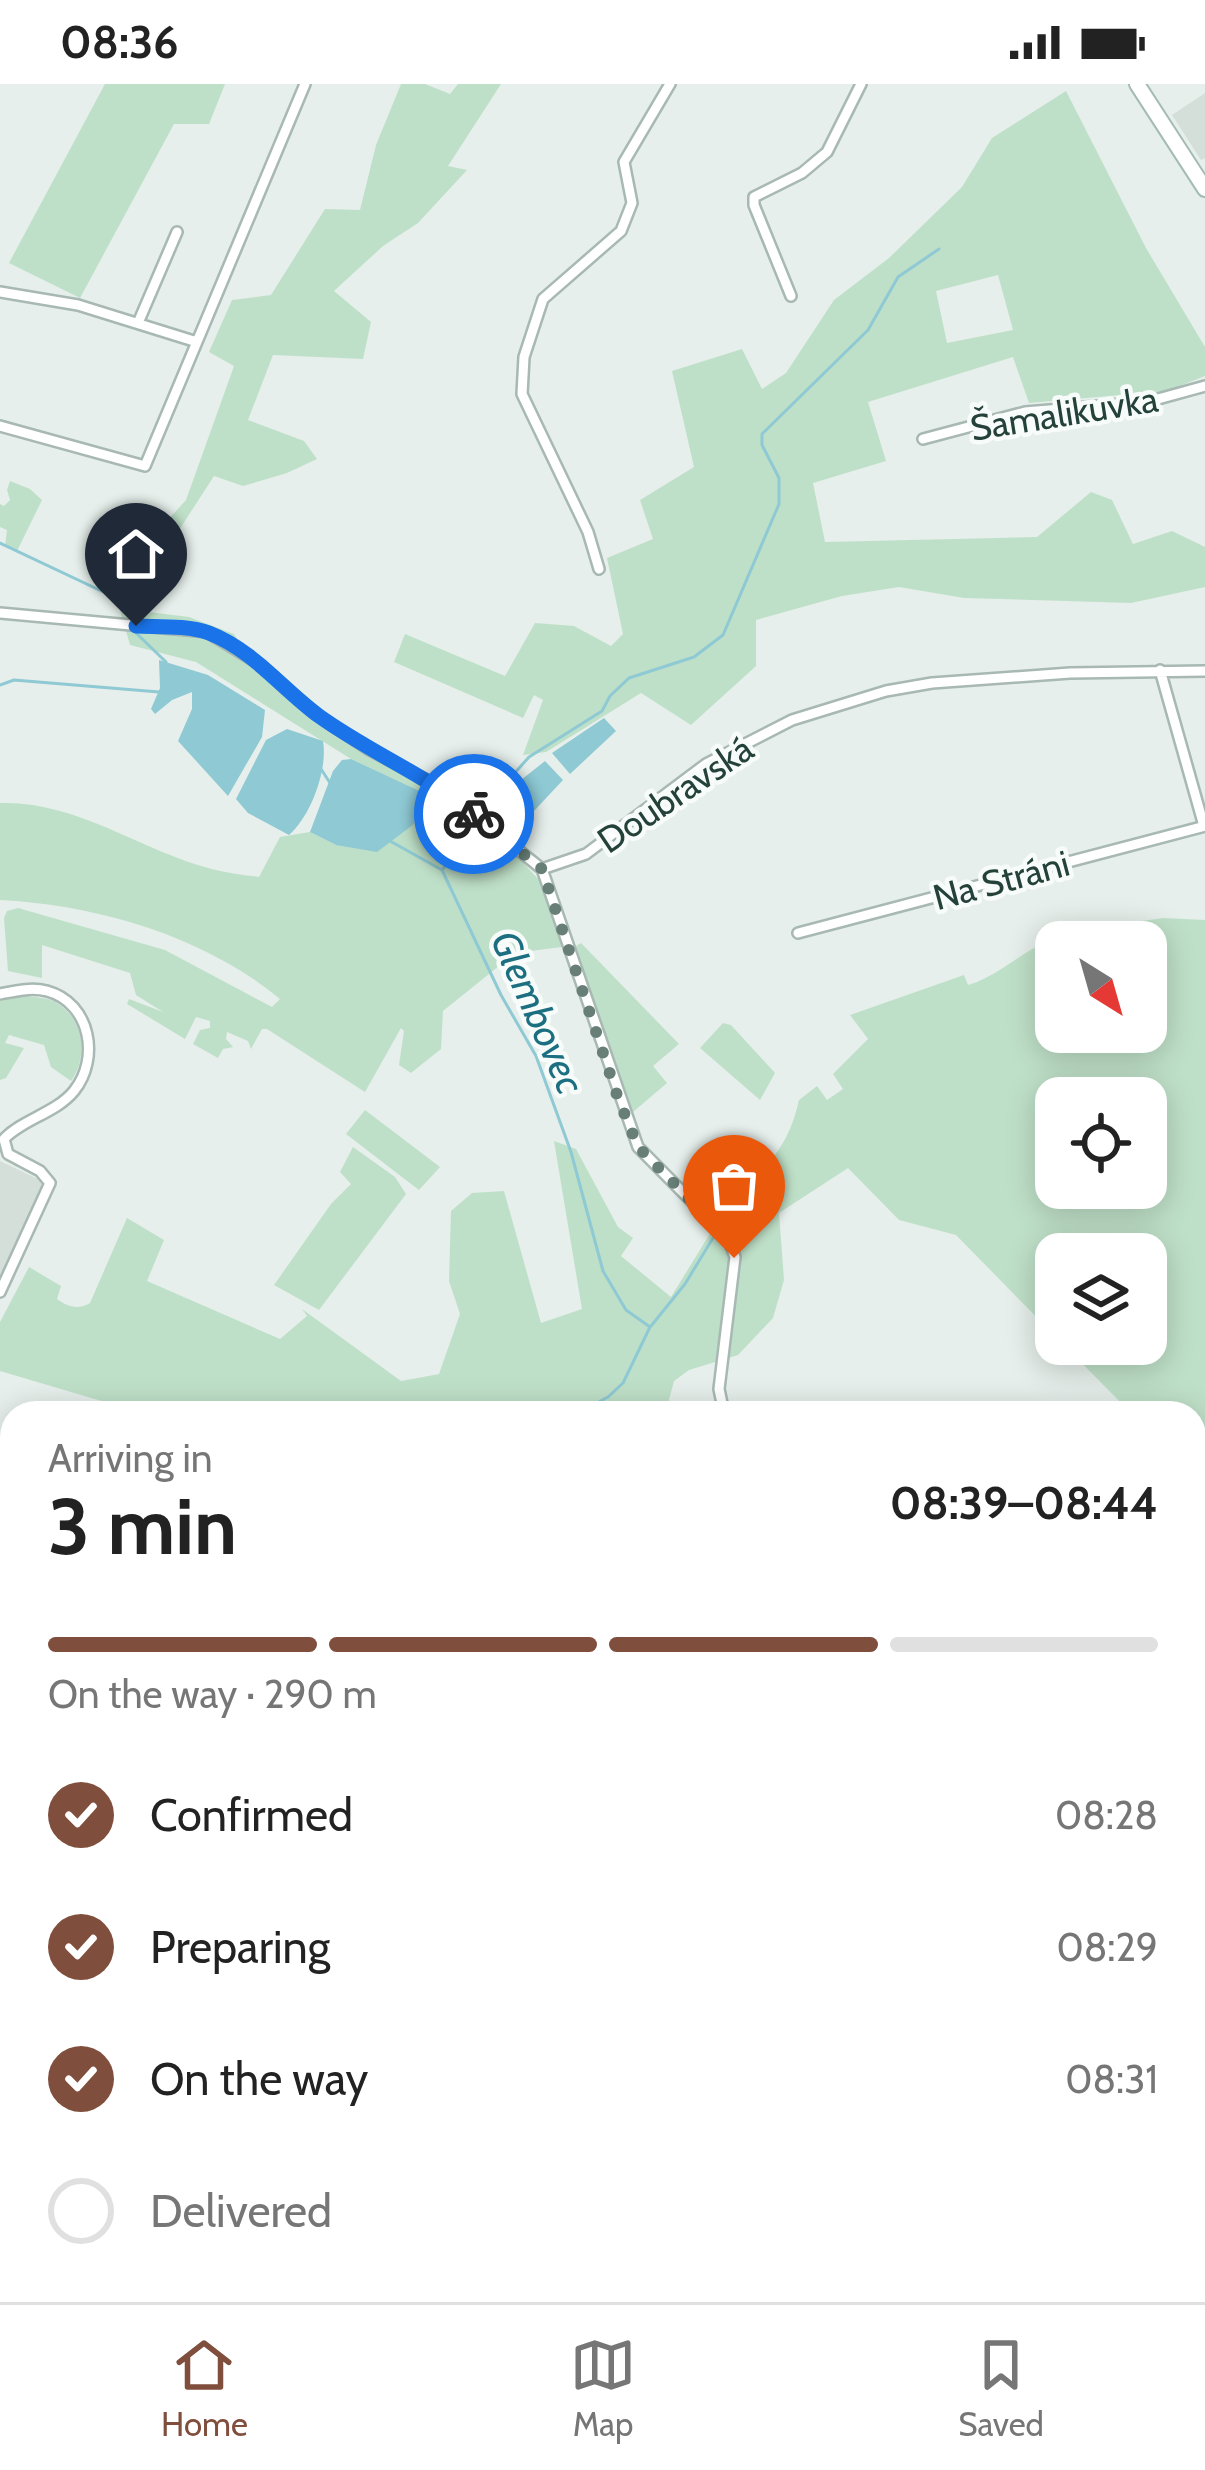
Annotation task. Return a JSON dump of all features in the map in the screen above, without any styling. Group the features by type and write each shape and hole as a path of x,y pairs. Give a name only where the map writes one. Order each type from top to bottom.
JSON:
{"main road":[{"path":"1137,84 1205,189"}],"street":[{"path":"0,425 145,466 304,84"},
{"path":"599,569 588,532 522,394 524,357 543,299 621,231 632,203 624,162 670,84"},
{"path":"791,296 754,197 802,172 827,152 862,84"},
{"path":"138,323 177,232"},
{"path":"0,292 44,297 197,342"},
{"name":"Šamalikuvka","path":"923,439 1024,412 1147,401 1205,386"},
{"path":"0,613 207,632 261,664 314,713 368,749 440,787 542,869 638,1147 728,1238 734,1258 722,1401"},
{"path":"1160,670 1205,826"},
{"name":"Doubravská","path":"542,869 586,854 706,764 792,719 886,691 932,683 1205,671"},
{"name":"Na Stráni","path":"798,933 1205,826"},
{"path":"0,994 43,990 61,996 88,1031 91,1046 88,1069 69,1097 4,1138 8,1154 46,1176 50,1190 0,1292"}],"shaded area":[{"path":"1205,93 1205,158 1201,160 1172,115"},
{"path":"0,1161 42,1181 43,1187 0,1277"}],"green space":[{"path":"105,84 225,84 209,124 174,124 80,298 9,263"},
{"path":"401,84 425,84 450,94 458,84 501,84 448,166 467,170 418,223 383,246 334,291 371,322 363,359 273,355 248,420 304,441 317,459 243,486 214,476 139,592 149,612 189,617 234,634 256,671 314,720 445,801 516,855 540,881 562,947 515,953 443,1011 441,1049 411,1073 399,1065 401,1028 365,1092 267,1029 262,1029 251,1049 248,1041 227,1032 233,1047 223,1049 218,1058 193,1044 200,1030 210,1028 210,1021 196,1017 185,1039 127,1004 129,999 163,1012 136,995 130,973 42,945 42,978 8,971 4,918 7,911 18,908 165,950 272,1007 280,999 218,958 148,928 74,909 0,900 0,803 56,810 185,861 259,877 280,837 310,832 336,845 414,824 424,793 351,759 196,662 130,645 112,582 186,500 234,366 209,352 232,300 271,295 325,209 360,210 376,145"},
{"path":"1066,91 1146,248 1205,347 1205,376 1167,391 1029,403 1013,357 868,402 886,461 813,483 825,542 1037,537 1091,492 1112,500 1133,544 1172,531 1205,547 1205,587 1131,603 964,598 899,587 842,596 756,620 756,666 691,725 641,693 546,752 523,755 543,700 534,695 523,718 394,662 405,634 505,676 535,623 574,626 611,646 623,634 607,558 653,539 640,500 694,467 672,371 742,349 762,389 786,373 834,300 889,258 962,187 992,138","holes":["998,275 1013,330 947,343 936,291"]},
{"path":"10,481 42,500 17,551 5,546 7,530 0,527 0,504 10,500"},
{"path":"1205,920 1205,1401 1119,1401 1084,1365 1167,1365 1167,1233 1035,1233 1035,1316 956,1235 899,1220 848,1168 779,1213 784,1280 773,1318 738,1355 689,1370 674,1381 669,1401 101,1401 0,1371 0,1322 29,1267 61,1286 57,1299 61,1302 77,1307 90,1303 127,1218 164,1240 147,1281 280,1339 307,1316 302,1309 401,1381 439,1374 460,1314 449,1281 451,1211 472,1193 504,1191 541,1323 582,1309 554,1141 576,1149 618,1227 633,1238 621,1256 671,1297 738,1188 778,1150 799,1100 817,1086 827,1100 843,1089 833,1074 868,1039 850,1015 964,975 968,985 977,982 1034,948 1035,1053 1167,1053 1167,921 1144,921"},
{"path":"581,943 679,1044 653,1066 667,1083 633,1112 577,951"},
{"path":"23,996 53,1001 77,1026 80,1060 71,1081 51,1067 44,1045 9,1035 5,1043 24,1048 0,1080 0,1001"},
{"path":"723,1023 731,1025 775,1073 760,1100 700,1048"},
{"path":"365,1110 440,1167 419,1190 346,1134"},
{"path":"353,1147 395,1177 406,1194 319,1310 274,1285 331,1204 351,1184 340,1172"}],"water":[{"path":"159,660 208,675 265,710 262,737 228,796 178,741 192,709 192,692 155,714 151,709 160,688"},
{"path":"604,718 616,731 570,774 552,753"},
{"path":"287,729 323,741 324,752 311,804 289,835 248,813 236,799 266,740"},
{"path":"351,759 424,793 414,824 377,852 336,845 310,832 333,771 342,760"},
{"path":"545,761 563,780 519,827 512,828 495,812 497,799"}],"waterway":[{"path":"480,812 529,757 602,711 629,678 694,657 723,635 779,504 779,478 762,445 762,434 868,330 898,277 939,249"},
{"name":"Glembovec","path":"0,543 129,604 132,621"},
{"name":"Glembovec","path":"134,631 166,662"},
{"path":"0,685 14,680 159,692"},
{"name":"Glembovec","path":"321,769 332,786"},
{"path":"442,870 476,821"},
{"name":"Glembovec","path":"390,841 442,870 501,995 536,1056 571,1152 603,1271 626,1310 650,1327 623,1383 600,1401"},
{"path":"651,1326 685,1284 713,1238 730,1225"}],"way so far":[{"path":"474,814 542,869 638,1147 728,1238 734,1258"}],"route":[{"path":"136,626 207,632 261,664 314,713 368,749 440,787 474,814"}]}
